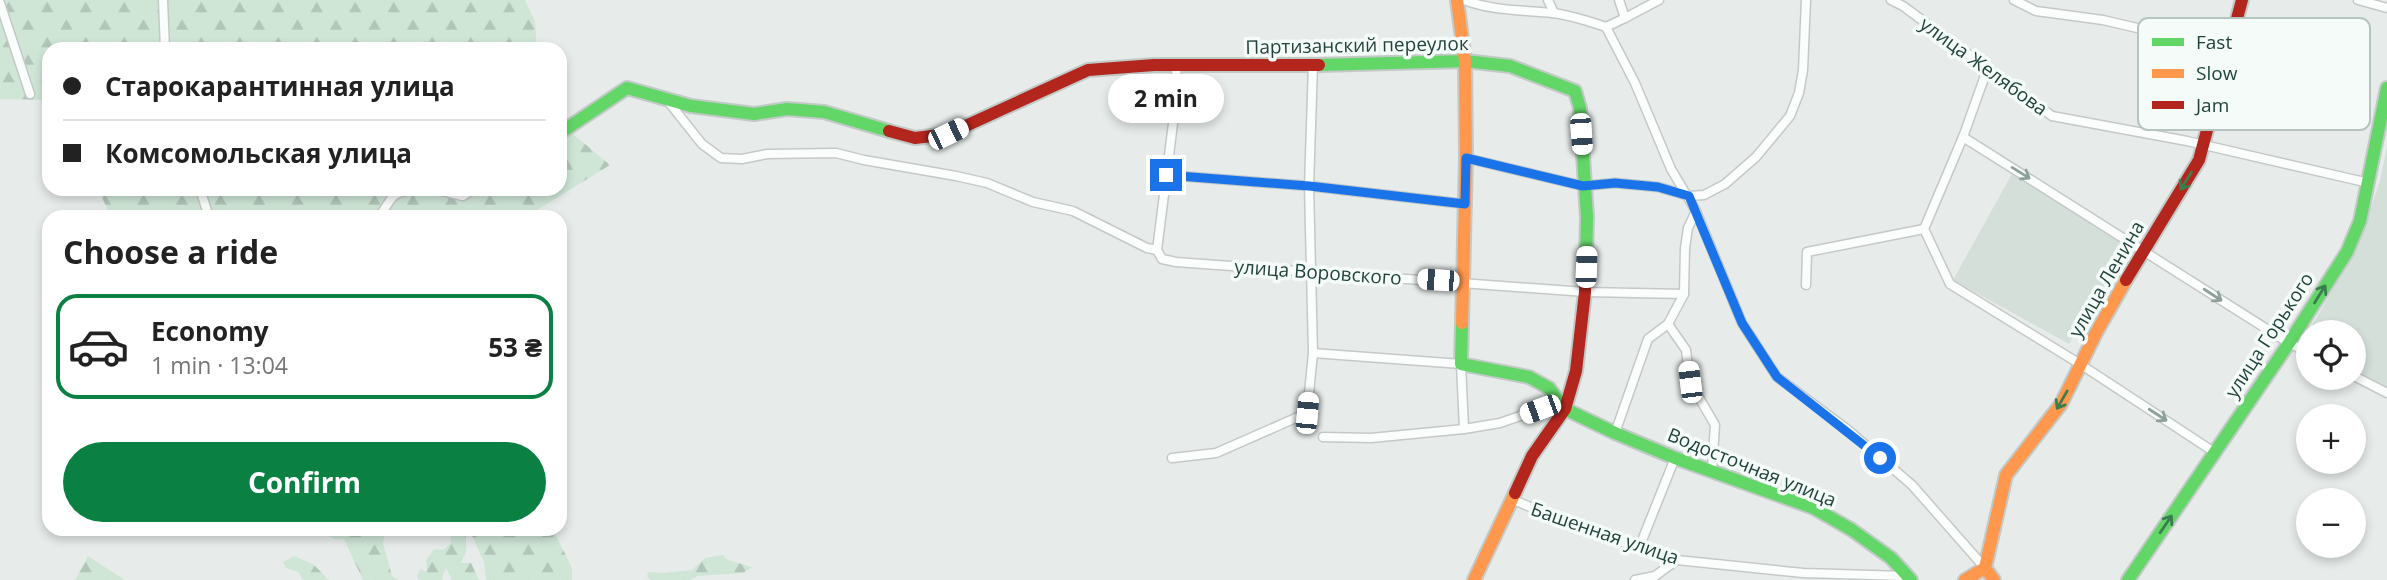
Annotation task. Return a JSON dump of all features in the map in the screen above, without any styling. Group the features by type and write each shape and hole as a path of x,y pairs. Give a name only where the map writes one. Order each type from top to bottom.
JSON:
{"street":[{"path":"163,0 165,42"},
{"path":"1457,0 1465,61 1466,158 1461,364 1464,429"},
{"path":"1464,0 1509,10 1553,13 1606,27 1658,0"},
{"path":"1548,0 1553,13"},
{"path":"1619,0 1625,18"},
{"path":"1466,158 1583,186 1615,183 1658,187 1689,196 1704,195 1725,184 1756,157 1790,116 1799,93 1803,70 1806,0"},
{"name":"улица Желябова","path":"1891,0 1901,3 1987,70 2052,116 2188,141 2369,183"},
{"path":"2014,0 2036,11 2103,20 2138,28"},
{"name":"улица Ленина","path":"2237,18 2242,0"},
{"path":"2358,0 2387,8"},
{"path":"0,3 30,94"},
{"path":"1606,27 1635,83 1671,169 1696,211 1742,323 1777,377 1848,430 1912,485 1994,580"},
{"name":"Партизанский переулок","path":"567,128 627,88 691,106 754,114 787,109 824,112 915,138 948,134 1088,70 1154,65 1465,61 1510,66 1575,91 1580,108 1583,186"},
{"path":"1172,458 1216,453 1307,413 1312,353 1309,186 1312,65"},
{"path":"667,100 702,144 721,158 836,153 956,176 987,183 1033,202 1073,211 1147,248 1157,250 1177,92 1176,66"},
{"path":"1987,70 1963,137 1924,229 1950,284 2080,364 2214,452"},
{"name":"улица Горького","path":"2128,580 2289,344 2347,252 2360,221 2387,88"},
{"name":"улица Ленина","path":"1985,568 2006,475 2061,404 2097,331 2199,160 2208,130"},
{"path":"1963,137 2296,347"},
{"path":"1166,175 1309,186 1465,204"},
{"path":"1474,580 1532,456 1563,405 1576,371 1585,292 1587,218 1583,186"},
{"path":"1615,433 1648,339 1668,324 1684,294 1685,248 1688,228 1696,211"},
{"path":"1806,285 1807,252 1924,229"},
{"name":"улица Воровского","path":"1157,250 1163,259 1176,262 1585,292 1684,294"},
{"path":"1668,324 1686,349 1690,382 1715,425 1712,470"},
{"path":"1312,353 1461,364"},
{"name":"Водосточная улица","path":"1461,364 1529,377 1549,388 1563,405 1615,433 1675,458 1814,508 1872,544 1891,558 1910,578"},
{"path":"2366,382 2387,393"},
{"path":"1322,437 1371,438 1464,429 1500,423 1563,405"},
{"path":"1639,548 1675,458"},
{"name":"Башенная улица","path":"1511,499 1586,530 1677,560 1802,573 1910,578"},
{"path":"1635,580 1656,578 1677,560"},
{"path":"1965,580 1985,568"}],"shaded area":[{"path":"2387,147 2387,397 2366,387 2366,320 2315,320 2356,249 2380,181"},
{"path":"2013,172 2128,246 2069,344 1953,280"}],"green space":[{"path":"0,0 525,0 535,21 536,42 42,42 42,100 0,99"},
{"path":"567,129 610,165 567,192"},
{"path":"101,196 560,196 537,210 108,210"},
{"path":"329,536 384,536 383,543 392,576 399,580 363,580 344,539"},
{"path":"450,536 466,536 466,552 461,563 471,563 479,580 452,580 446,568 443,580 419,580 417,577 420,569 427,572 426,560 434,549 443,550 451,543"},
{"path":"472,536 556,536 572,568 572,580 486,580 484,562"},
{"path":"723,555 728,560 752,567 743,573 698,576 690,580 651,580 647,577 648,572 692,570 705,558"},
{"path":"88,556 125,580 75,580"},
{"path":"294,556 313,564 329,580 303,580 298,572 286,568 283,562"}],"traffic: fast":[{"path":"1319,65 1465,61 1510,66 1575,91 1580,108 1587,217 1586,262"},
{"path":"567,128 627,88 691,106 754,114 787,109 824,112 889,131"},
{"path":"2128,580 2289,343 2347,252 2360,221 2387,88"},
{"path":"1462,323 1461,364 1529,377 1549,388 1565,409 1615,433 1675,458 1814,508 1852,530 1891,558 1911,580"}],"traffic: slow":[{"path":"1457,0 1465,61 1466,158 1462,323"},
{"path":"1985,568 2006,475 2061,404 2126,280"},
{"path":"1474,580 1515,493"},
{"path":"1985,568 1994,580"},
{"path":"1965,580 1985,568"}],"traffic: jam":[{"path":"2237,18 2242,0"},
{"path":"889,131 915,138 948,134 1088,70 1154,65 1319,65"},
{"path":"2126,280 2199,160 2207,130"},
{"path":"1515,493 1532,456 1565,409 1576,371 1586,262"}],"route":[{"path":"1166,175 1309,186 1465,204 1466,158 1583,186 1615,183 1658,187 1689,196 1742,323 1777,377 1848,430 1880,458"}]}
